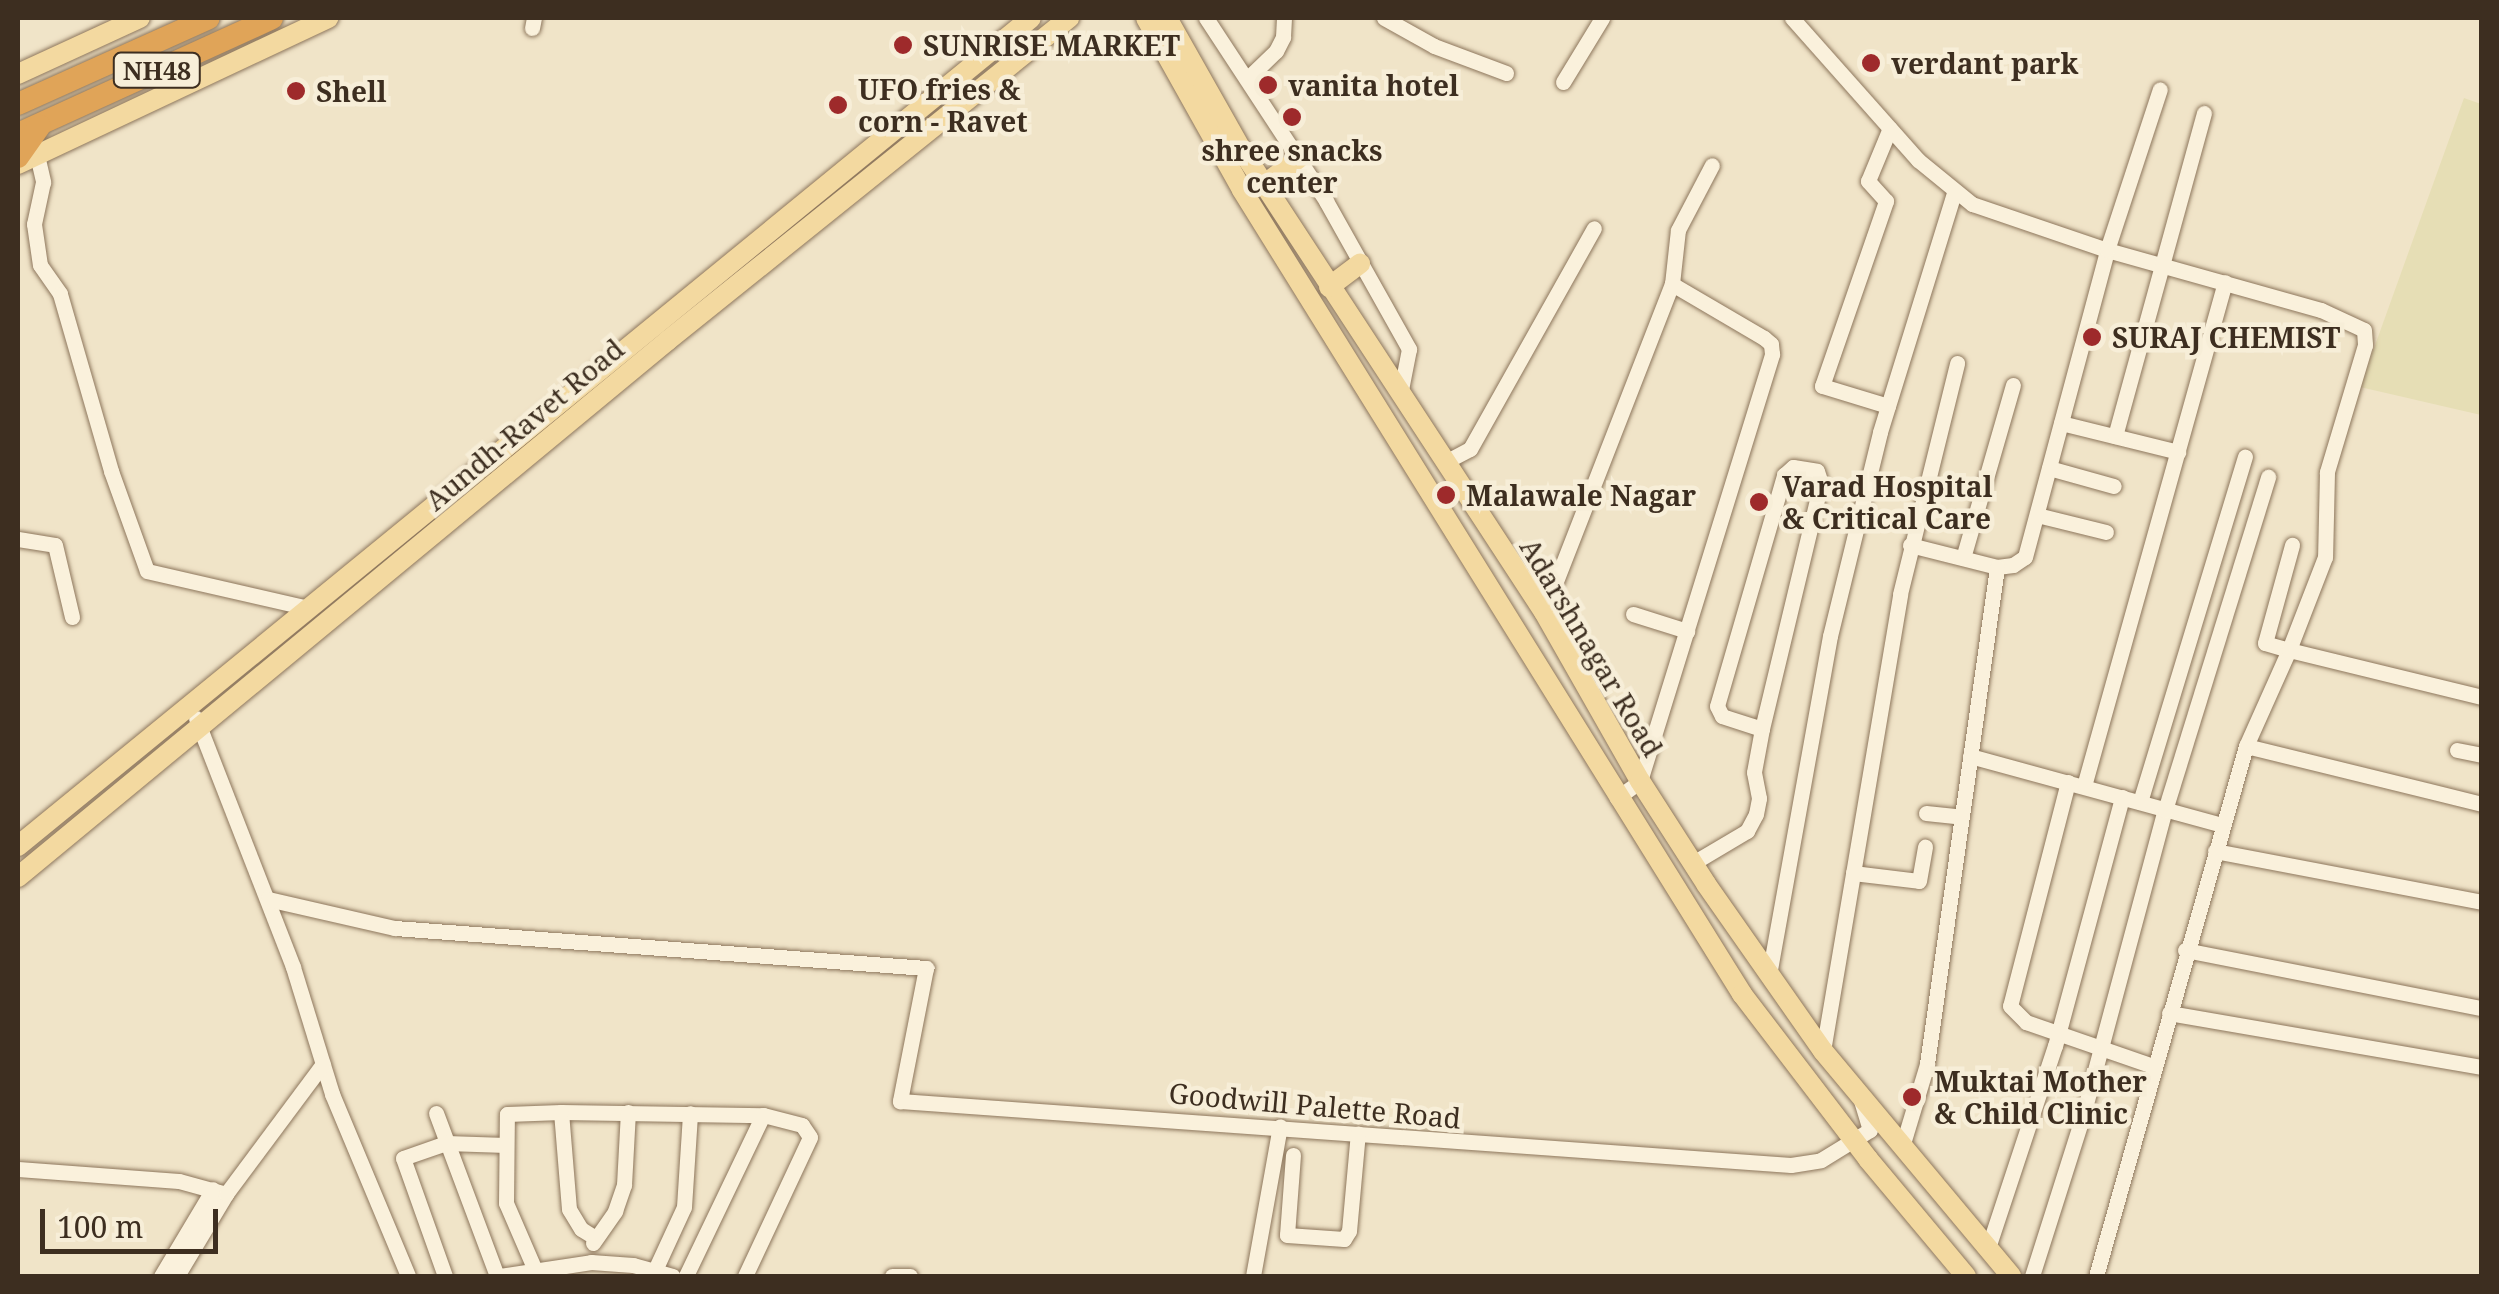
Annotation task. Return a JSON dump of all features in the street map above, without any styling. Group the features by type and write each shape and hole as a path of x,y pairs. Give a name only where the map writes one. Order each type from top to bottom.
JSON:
{"highway":[{"name":"NH48","path":"18,104 209,18"},
{"name":"NH48","path":"18,134 272,18"},
{"path":"24,159 42,123"}],"main road":[{"path":"18,74 140,18"},
{"path":"24,159 328,18"},
{"name":"Aundh-Ravet Road","path":"18,846 1031,18"},
{"name":"Aundh-Ravet Road","path":"18,877 652,354 1069,18"},
{"name":"Adarshnagar Road","path":"1146,18 1242,190 1742,994 1868,1159 1966,1276"},
{"name":"Adarshnagar Road","path":"1167,18 1211,99 1329,286 1544,612 1640,781 1693,863 1824,1051 2010,1276"},
{"path":"1265,184 1299,158"},
{"path":"1329,286 1360,264"}],"street":[{"path":"1206,18 1299,158 1410,349 1400,395"},
{"path":"1248,78 1276,51 1283,37 1284,18"},
{"path":"1384,18 1434,46 1506,73"},
{"path":"1564,82 1602,18"},
{"path":"1799,20 1890,128 1954,192 1997,214 2348,320 2366,336 2327,472 2325,557 2246,746 2096,1276"},
{"path":"1910,545 1997,567 2013,565 2026,556 2108,250 2160,89"},
{"path":"2114,436 2204,113"},
{"path":"1888,406 1822,386 1886,201 1868,181 1890,128"},
{"path":"24,159 43,182 34,224 40,265 60,294 111,471 147,570 309,608"},
{"path":"1544,612 1672,284 1678,230 1712,165"},
{"path":"1769,975 1830,636 1888,406 1954,192"},
{"path":"1447,461 1470,448 1594,228"},
{"path":"2154,1066 2018,1017 2010,997 2178,452 2225,282"},
{"path":"1617,798 1640,781 1772,354 1771,344 1764,338 1672,284"},
{"path":"1824,1051 1910,545 1957,363"},
{"path":"1962,558 2013,385"},
{"path":"2061,423 2178,452"},
{"path":"2140,802 2246,457"},
{"path":"1693,863 1754,825 1759,798 1754,772 1762,729 1821,482 1816,471 1793,467 1784,475 1717,706 1722,716 1762,729"},
{"path":"2049,468 2114,486"},
{"path":"2032,1276 2102,1047 2165,810 2268,477"},
{"path":"2036,515 2106,532"},
{"path":"18,539 54,545 72,617"},
{"path":"2292,546 2265,643 2482,697"},
{"path":"1902,1147 1927,1064 1997,567"},
{"path":"1633,614 1687,631"},
{"path":"190,705 268,898 324,1064 408,1276"},
{"path":"2246,746 2482,804"},
{"path":"2457,750 2482,756"},
{"path":"1970,756 2222,825"},
{"path":"1988,1248 2058,1032 2122,797"},
{"path":"1926,813 1962,817"},
{"path":"1853,872 1918,881 1925,847"},
{"path":"2216,851 2482,902"},
{"name":"Goodwill Palette Road","path":"268,898 395,928 926,968 900,1100 1791,1165 1821,1160 1854,1141"},
{"path":"2186,950 2482,1008"},
{"path":"2169,1013 2482,1067"},
{"path":"161,1276 220,1192 324,1064"},
{"path":"1854,1141 1870,1130 1859,1092"},
{"path":"535,1270 508,1210 508,1110 764,1115 802,1125 810,1137 745,1276"},
{"path":"561,1112 569,1209 581,1229 594,1238"},
{"path":"591,1262 594,1238 614,1211 624,1185 628,1112"},
{"path":"436,1113 498,1276 591,1262 655,1270 672,1276"},
{"path":"655,1270 684,1207 690,1114"},
{"path":"686,1276 764,1115"},
{"path":"1253,1276 1280,1126"},
{"path":"1294,1155 1287,1235 1344,1238 1350,1232 1358,1133"},
{"path":"445,1276 402,1161 406,1156 446,1144 506,1145"},
{"path":"18,1169 114,1174 220,1192"},
{"path":"177,1276 220,1192"},
{"path":"892,1276 910,1276"}],"shaded area":[{"path":"2464,98 2481,104 2481,415 2360,387"}],"place":[{"name":"SUNRISE MARKET","path":"903,45"},
{"name":"verdant park","path":"1871,63"},
{"name":"vanita hotel","path":"1268,85"},
{"name":"Shell","path":"296,91"},
{"name":"UFO fries & corn - Ravet","path":"838,105"},
{"name":"shree snacks center","path":"1292,117"},
{"name":"SURAJ CHEMIST","path":"2092,337"},
{"name":"Malawale Nagar","path":"1446,495"},
{"name":"Varad Hospital & Critical Care","path":"1759,502"},
{"name":"Muktai Mother & Child Clinic","path":"1912,1097"}]}
